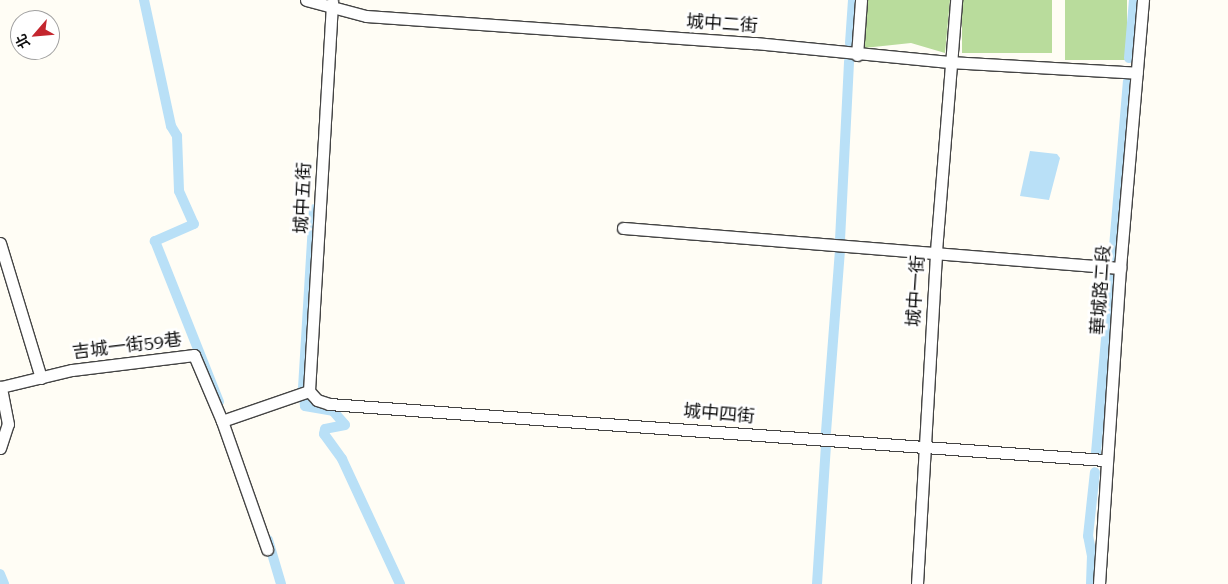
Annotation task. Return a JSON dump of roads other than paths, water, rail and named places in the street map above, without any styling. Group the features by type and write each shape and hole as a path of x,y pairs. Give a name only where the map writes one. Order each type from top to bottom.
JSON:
{"street":[{"name":"城中二街","path":"306,0 332,4 366,16 755,43 857,55 949,62 1137,73"},
{"path":"857,55 861,0"},
{"name":"城中一街","path":"916,584 936,251 949,62 956,0"},
{"name":"華城路二段","path":"1099,584 1105,460 1143,0"},
{"name":"城中五街","path":"309,391 332,4"},
{"path":"623,228 936,251 1120,268"},
{"path":"0,243 41,378"},
{"name":"吉城一街59巷","path":"0,448 8,424 1,387 72,370 194,355 222,421"},
{"path":"267,549 222,421 309,391"},
{"name":"城中四街","path":"309,391 317,400 329,404 924,444 1105,460"}],"water":[{"path":"1030,151 1057,154 1060,158 1049,200 1020,196"}],"waterway":[{"path":"144,0 171,126 177,136 179,191 194,224 155,241 219,402"},
{"path":"850,43 853,0"},
{"path":"1129,58 1134,0"},
{"path":"840,240 849,61"},
{"path":"1113,259 1128,82"},
{"path":"303,388 314,209"},
{"path":"826,432 840,250"},
{"path":"1096,453 1112,269"},
{"path":"304,398 305,406 333,411 345,425 325,429 324,434 342,459 400,584"},
{"path":"817,584 826,443"},
{"path":"1091,584 1092,556 1088,536 1095,472"},
{"path":"268,540 281,584"},
{"path":"0,574 4,584"}]}
